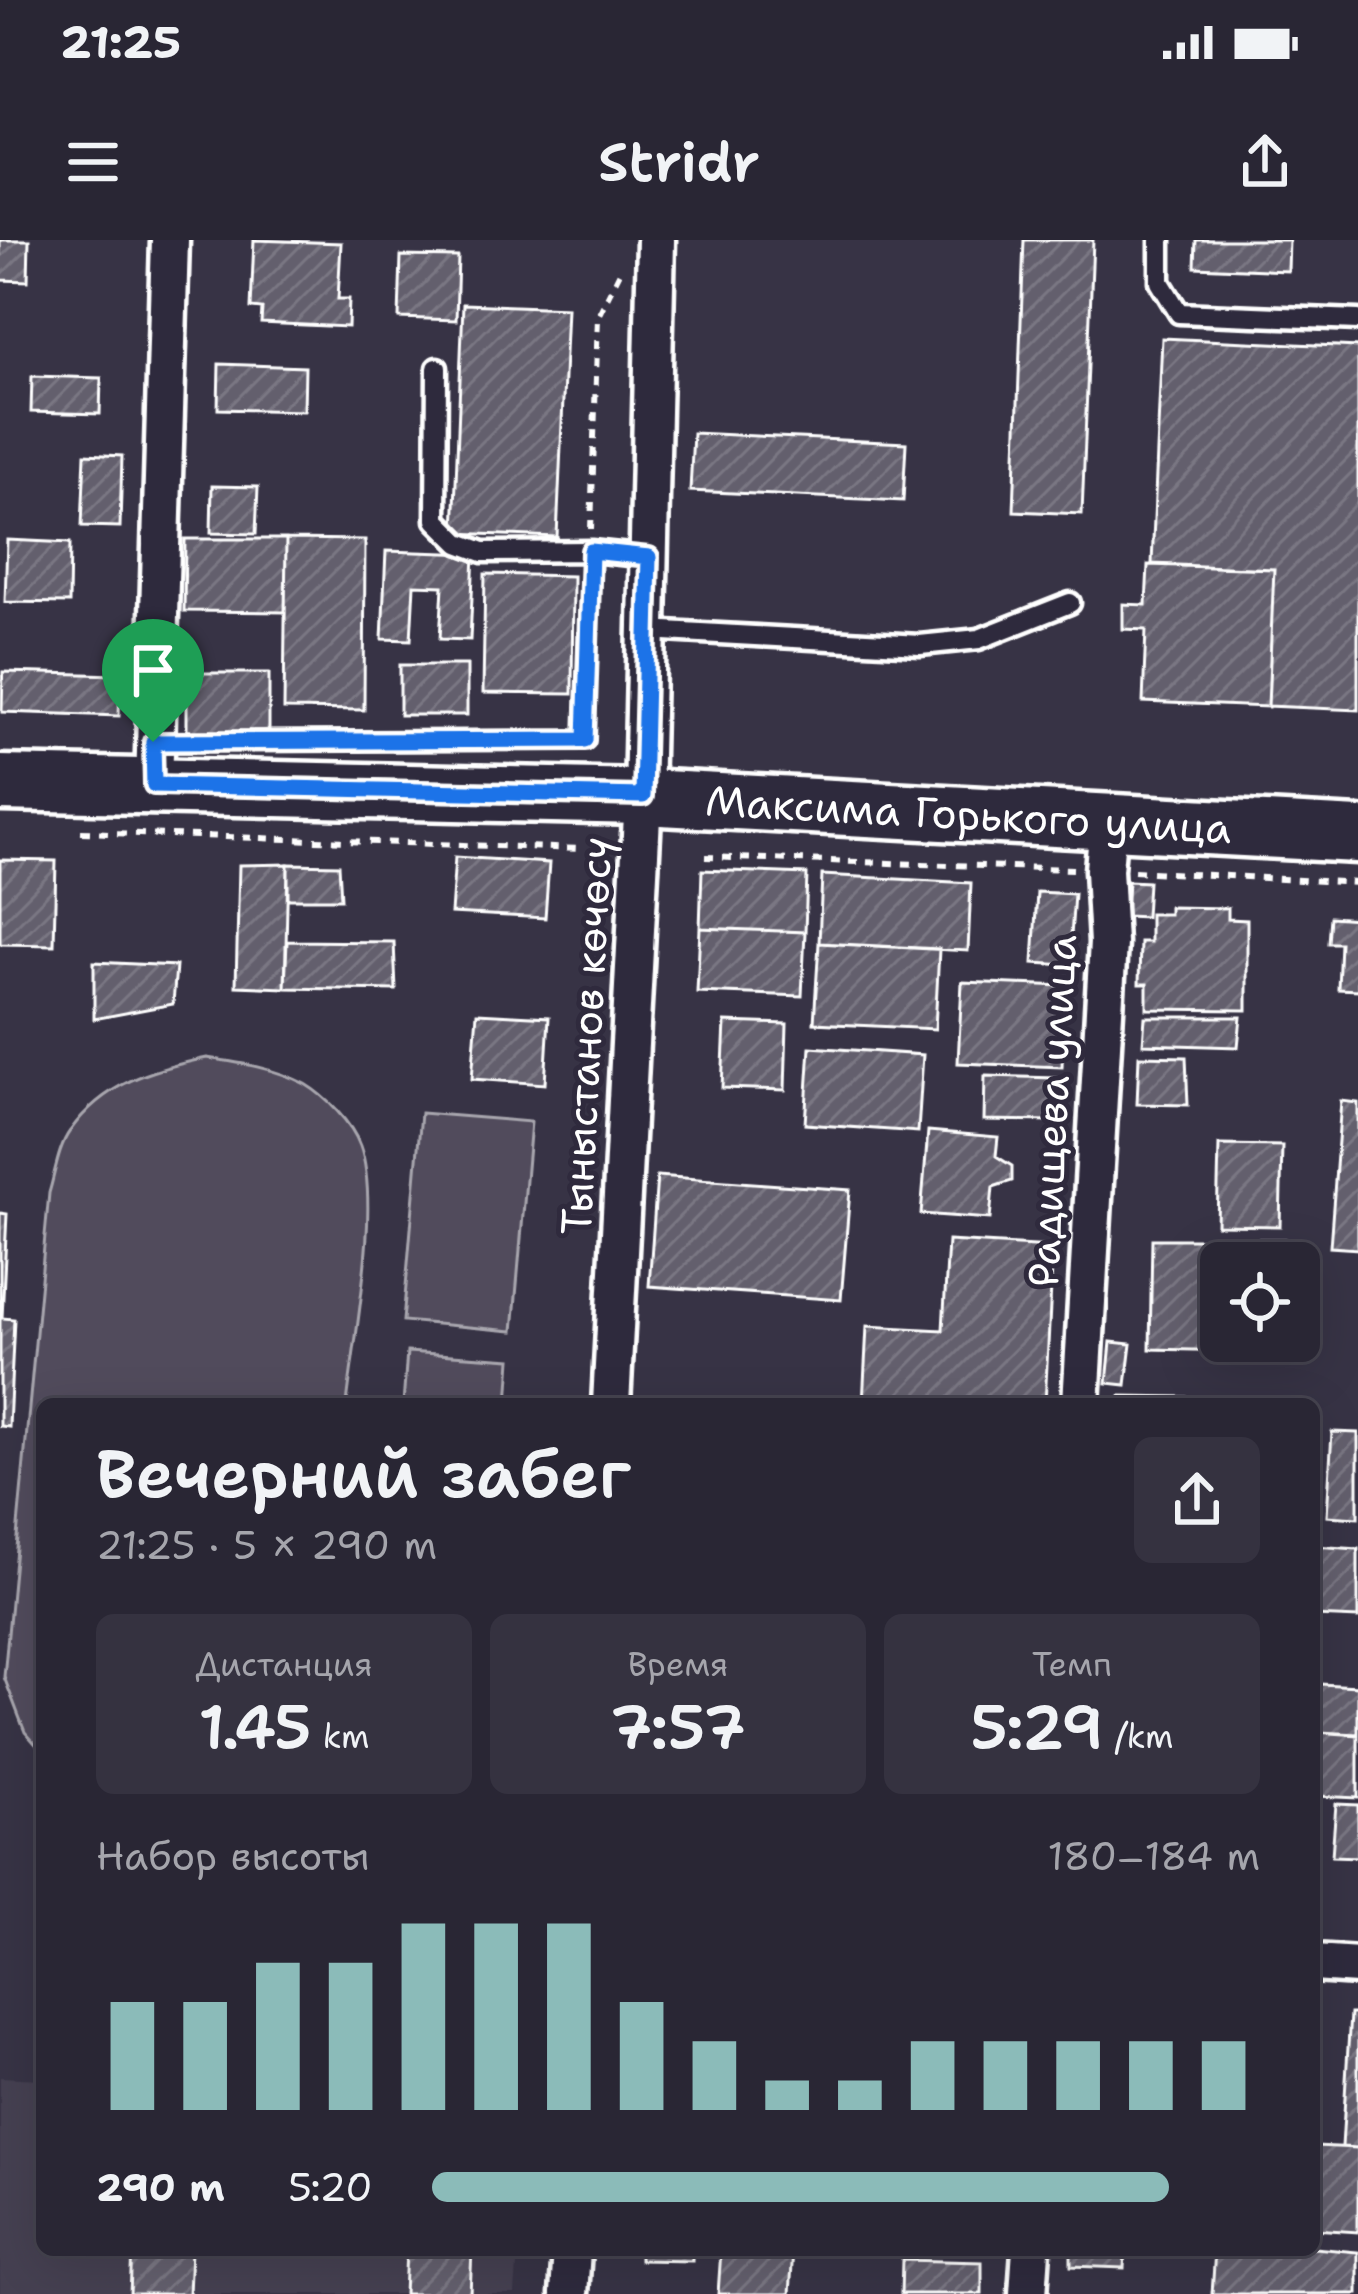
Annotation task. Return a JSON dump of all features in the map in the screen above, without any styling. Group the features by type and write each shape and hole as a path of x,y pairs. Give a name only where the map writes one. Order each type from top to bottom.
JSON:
{"main road":[{"name":"Максима Горького улица","path":"0,783 643,796 1106,846 1358,835"}],"street":[{"path":"154,785 170,240"},
{"name":"Тыныстанов көчөсү","path":"611,1398 643,796 649,557 639,247"},
{"name":"Радищева улица","path":"1082,1398 1108,944 1106,846"},
{"path":"1320,1963 1358,1966"},
{"path":"569,2294 572,2256"},
{"path":"1028,2294 1031,2256"}],"lane":[{"path":"1160,240 1160,282 1179,313 1358,320"},
{"path":"436,368 436,520 459,543 483,552 591,551 649,557"},
{"path":"647,630 920,645 979,639 1070,604"}],"path":[{"path":"244,741 585,740 598,316 621,269 639,247"},
{"path":"70,831 582,848"},
{"path":"705,857 1106,846 1358,883"}],"shaded area":[{"path":"207,1058 269,1070 305,1084 351,1128 366,1171 368,1202 348,1398 36,1398 36,1744 25,1732 4,1677 49,1193 66,1137 83,1115 114,1090 167,1067"},
{"path":"421,1113 531,1122 513,1331 403,1321"},
{"path":"407,1352 511,1359 508,1398 403,1398"},
{"path":"0,2077 36,2079 36,2256 518,2256 515,2294 0,2294"}],"building":[{"path":"0,240 29,240 28,281 0,280"},
{"path":"254,240 341,243 338,299 349,299 348,327 261,323 262,309 251,308"},
{"path":"1024,240 1093,240 1082,514 1014,511"},
{"path":"1196,240 1289,240 1288,271 1195,267"},
{"path":"401,256 458,257 456,320 399,318"},
{"path":"463,304 567,308 557,537 454,533"},
{"path":"1162,338 1358,347 1358,710 1268,706 1274,569 1152,564"},
{"path":"219,364 305,367 304,411 218,409"},
{"path":"32,376 101,378 100,414 31,412"},
{"path":"693,433 906,443 903,501 690,491"},
{"path":"85,454 122,456 120,527 82,526"},
{"path":"212,486 258,487 256,534 211,533"},
{"path":"185,539 286,539 285,612 184,611"},
{"path":"286,539 365,540 364,710 284,709"},
{"path":"7,540 70,543 69,603 5,602"},
{"path":"386,551 474,554 470,640 440,639 443,586 414,585 411,640 382,639"},
{"path":"1148,565 1274,569 1268,707 1143,702 1146,630 1123,629 1123,604 1146,605"},
{"path":"485,574 573,576 572,694 483,693"},
{"path":"400,665 467,665 467,715 400,715"},
{"path":"3,672 120,675 119,716 2,712"},
{"path":"187,673 269,673 269,731 187,731"},
{"path":"455,857 549,863 545,918 451,913"},
{"path":"0,860 56,861 54,945 0,944"},
{"path":"288,864 285,988 236,986 239,865"},
{"path":"288,864 339,865 341,899 288,899"},
{"path":"702,870 807,874 805,932 700,928"},
{"path":"822,875 971,883 968,951 819,943"},
{"path":"1128,881 1148,882 1146,917 1126,916"},
{"path":"1037,892 1074,894 1069,965 1033,963"},
{"path":"1169,907 1228,908 1228,919 1247,920 1247,1010 1147,1009 1147,984 1139,984 1140,942 1150,942 1150,914 1169,914"},
{"path":"1330,917 1358,919 1358,990 1338,989 1340,943 1328,943"},
{"path":"700,928 805,932 802,996 697,992"},
{"path":"287,941 394,942 396,990 285,988"},
{"path":"819,943 939,949 935,1029 814,1023"},
{"path":"94,962 176,966 173,1004 94,1019"},
{"path":"962,982 1065,986 1062,1067 958,1063"},
{"path":"477,1013 549,1017 545,1084 472,1079"},
{"path":"1145,1017 1241,1017 1238,1047 1143,1044"},
{"path":"725,1022 787,1024 785,1090 722,1088"},
{"path":"810,1047 923,1055 918,1132 805,1124"},
{"path":"1139,1056 1186,1057 1188,1105 1137,1104"},
{"path":"985,1076 1056,1078 1055,1121 984,1120"},
{"path":"1341,1101 1358,1103 1358,1249 1330,1247"},
{"path":"928,1131 998,1137 996,1156 1012,1166 1012,1181 993,1187 990,1219 921,1214"},
{"path":"1219,1145 1282,1146 1280,1226 1217,1225"},
{"path":"657,1176 850,1190 841,1300 649,1286"},
{"path":"0,1213 7,1214 2,1318 14,1319 9,1427 0,1426"},
{"path":"1152,1239 1284,1239 1200,1242 1200,1350 1150,1349"},
{"path":"948,1241 1053,1247 1045,1398 863,1398 867,1326 943,1330"},
{"path":"1111,1342 1131,1344 1126,1385 1107,1383"},
{"path":"1120,1396 1186,1397 1186,1398"},
{"path":"1332,1432 1358,1433 1358,1518 1327,1516"},
{"path":"1320,1546 1358,1549 1358,1618 1320,1616"},
{"path":"1320,1684 1358,1686 1358,1735 1320,1732"},
{"path":"1320,1732 1358,1734 1358,1798 1320,1796"},
{"path":"1336,1804 1358,1805 1358,1857 1332,1856"},
{"path":"1350,2014 1358,2014 1358,2148 1342,2147"},
{"path":"1320,2146 1358,2148 1358,2232 1320,2229"},
{"path":"1320,2249 1358,2252 1358,2294 1212,2294 1215,2256 1320,2256"},
{"path":"132,2256 191,2256 189,2294 130,2294"},
{"path":"406,2256 472,2256 470,2294 404,2294"},
{"path":"640,2256 692,2256 692,2261 640,2260"},
{"path":"721,2256 793,2256 790,2294 718,2294"},
{"path":"1071,2256 1125,2256 1124,2268 1071,2266"},
{"path":"902,2260 982,2262 982,2294 901,2294"}],"route":[{"path":"591,551 649,557 643,796 154,785 153,742 585,740 591,551"}]}
